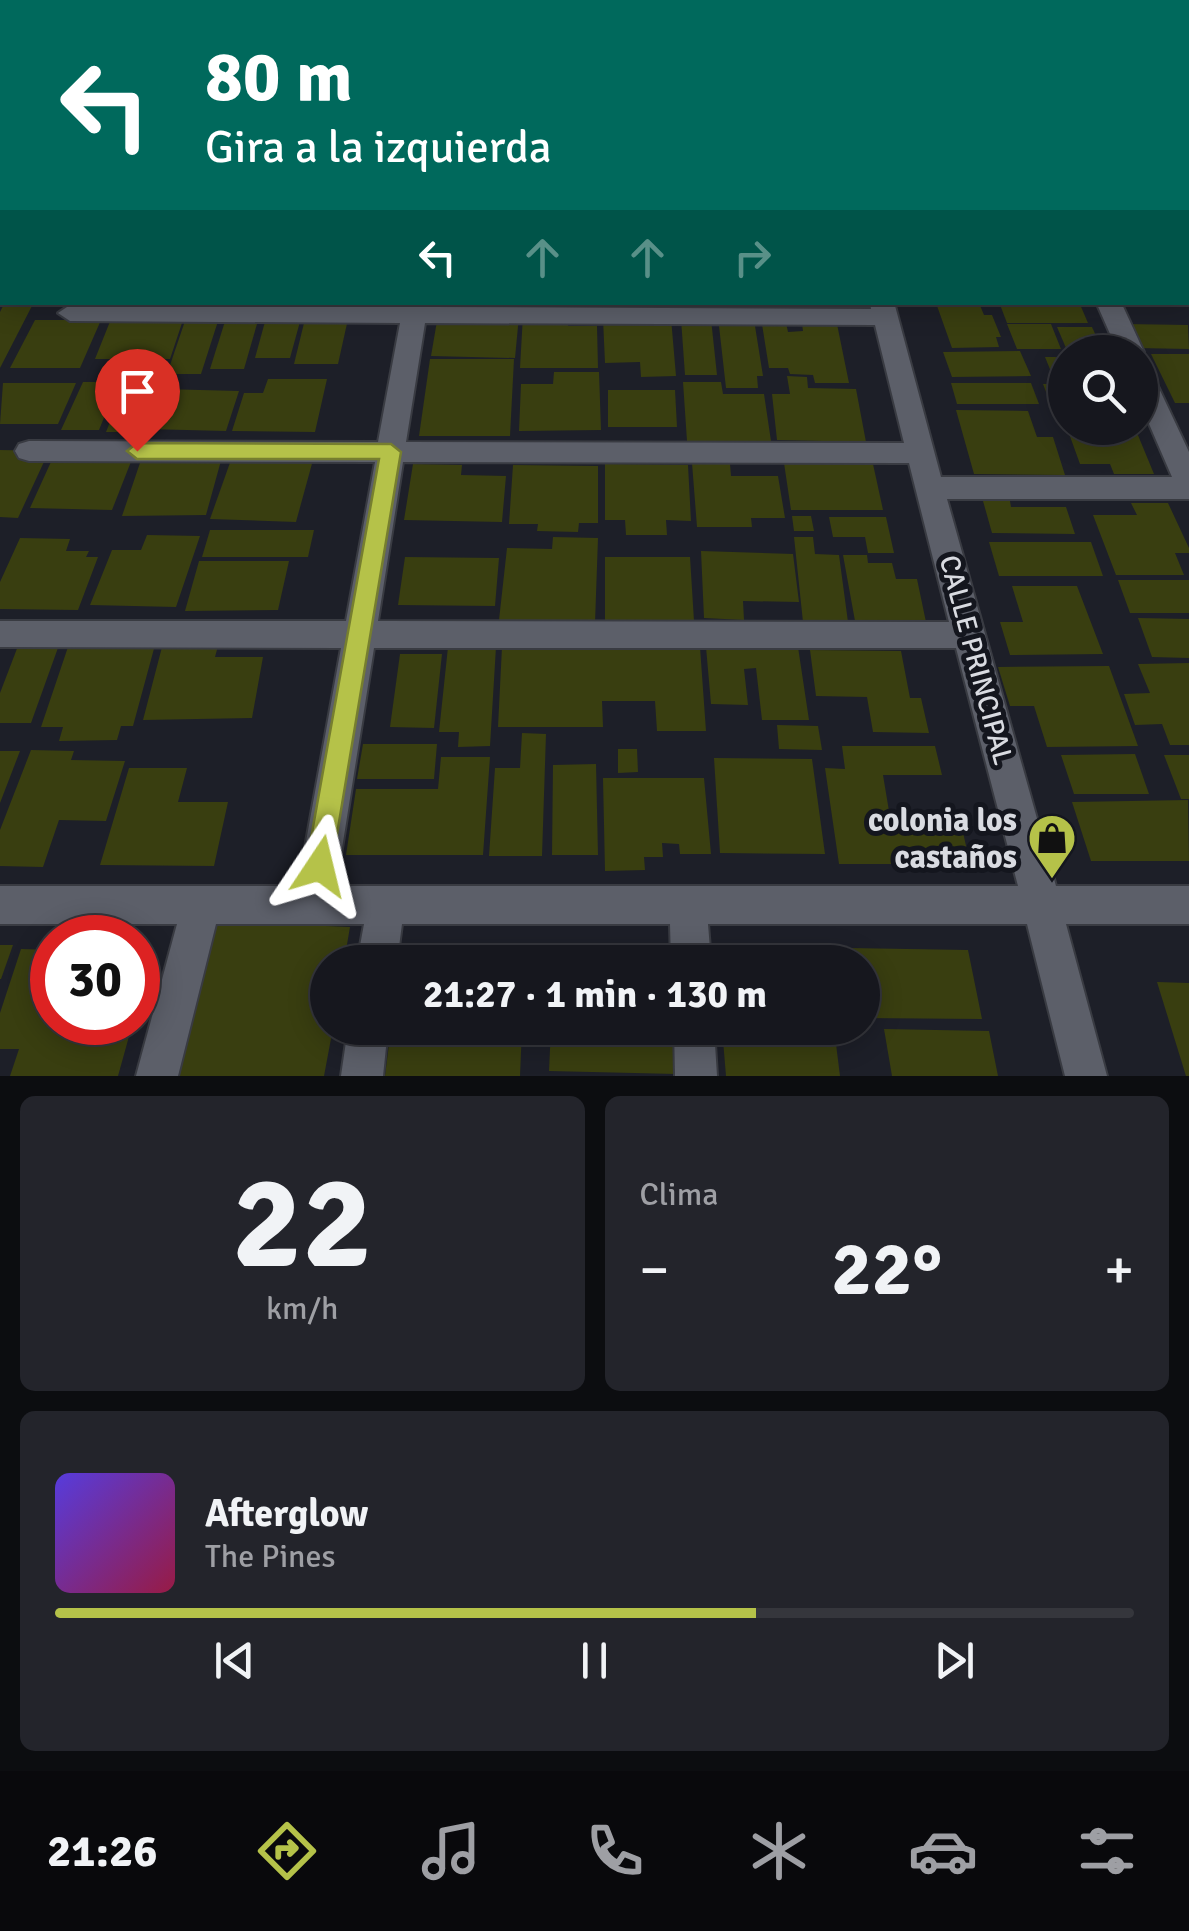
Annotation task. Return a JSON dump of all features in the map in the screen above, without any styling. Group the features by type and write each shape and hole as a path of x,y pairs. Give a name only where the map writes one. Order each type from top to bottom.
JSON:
{"street":[{"path":"1109,305 1123,335"},
{"path":"314,905 415,308"},
{"path":"70,313 415,308 884,310"},
{"name":"CALLE PRINCIPAL","path":"884,310 966,635 1043,904 1086,1076"},
{"path":"931,488 1189,485 1176,423 1158,398"},
{"path":"29,451 922,453"},
{"path":"0,634 966,635"},
{"path":"380,945 386,903"},
{"path":"157,1076 201,904"},
{"path":"688,904 690,945"},
{"path":"0,905 1189,905"},
{"path":"362,1076 366,1045"},
{"path":"695,1045 696,1076"}],"building":[{"path":"4,305 32,305 0,368 0,312"},
{"path":"937,305 980,305 984,315 992,315 1001,337 996,337 999,347 952,348"},
{"path":"1000,305 1080,305 1088,323 1007,323"},
{"path":"113,314 182,323 170,359 95,359"},
{"path":"438,315 519,316 515,358 431,356"},
{"path":"523,315 567,315 568,326 597,326 598,368 520,368"},
{"path":"259,317 244,369 210,369 226,318"},
{"path":"186,318 219,318 201,374 167,374"},
{"path":"266,318 301,318 290,358 255,358"},
{"path":"671,318 676,376 641,377 640,362 605,363 603,319"},
{"path":"761,318 785,318 788,332 803,331 802,324 837,324 849,383 815,383 813,375 769,368"},
{"path":"305,319 348,319 338,364 294,364"},
{"path":"681,319 711,319 717,375 685,375"},
{"path":"35,320 101,320 80,368 10,368"},
{"path":"1007,324 1051,324 1055,335 1048,335 1048,349 1017,349"},
{"path":"1125,324 1188,325 1189,349 1158,348 1158,335 1130,335"},
{"path":"719,326 755,326 763,376 757,376 758,388 726,388"},
{"path":"1057,327 1092,327 1096,335 1060,335"},
{"path":"1020,351 1031,376 952,377 943,352"},
{"path":"1158,354 1189,354 1189,403 1175,403 1158,368"},
{"path":"430,359 514,359 510,436 419,436"},
{"path":"133,364 163,364 137,432 106,432"},
{"path":"103,366 125,366 99,430 61,430 83,382 96,382"},
{"path":"554,372 599,372 601,430 519,431 521,384 553,384"},
{"path":"787,376 807,377 808,388 856,389 866,442 777,440 772,394 790,394"},
{"path":"268,379 327,379 315,432 232,431 244,393 263,393"},
{"path":"683,382 721,382 723,394 764,394 771,441 687,441"},
{"path":"3,383 76,383 58,424 0,424"},
{"path":"951,383 1031,383 1039,404 957,404"},
{"path":"162,389 239,391 226,431 146,429"},
{"path":"608,390 675,390 677,427 608,427"},
{"path":"956,410 1028,411 1037,437 1048,437 1048,445 1056,445 1065,475 974,474"},
{"path":"1073,445 1142,445 1154,474 1114,474 1110,464 1080,464"},
{"path":"0,450 49,451 18,518 0,517"},
{"path":"55,453 134,454 112,510 30,508"},
{"path":"142,457 222,457 206,515 122,516"},
{"path":"232,457 313,460 296,522 210,519"},
{"path":"692,463 730,464 731,476 778,476 785,518 751,518 752,527 697,527"},
{"path":"784,463 873,464 883,510 791,510"},
{"path":"413,464 462,465 461,475 506,476 502,522 404,520"},
{"path":"605,464 688,465 691,521 666,520 667,535 626,535 625,520 605,520"},
{"path":"513,465 598,466 598,523 579,523 578,532 537,531 538,524 509,524"},
{"path":"983,501 1010,501 1011,507 1066,507 1075,534 992,533"},
{"path":"1131,503 1168,503 1189,548 1189,553 1175,553 1184,575 1116,575 1093,515 1137,515"},
{"path":"792,516 811,516 814,531 794,531"},
{"path":"829,517 886,517 894,553 868,553 865,537 833,537"},
{"path":"210,530 314,530 308,557 202,557"},
{"path":"147,535 200,536 176,607 90,605 112,550 141,550"},
{"path":"553,537 598,538 595,623 499,620 507,548 552,549"},
{"path":"794,537 813,537 815,554 839,555 848,622 803,622"},
{"path":"20,538 70,539 66,551 89,551 86,557 98,557 78,610 0,609 0,582"},
{"path":"989,542 1091,542 1103,576 999,576"},
{"path":"701,551 793,554 799,602 743,601 744,620 704,618"},
{"path":"843,555 867,555 868,563 892,563 896,579 917,579 926,622 855,621"},
{"path":"405,557 499,558 495,606 398,605"},
{"path":"605,557 690,557 694,621 605,620"},
{"path":"199,561 289,561 278,610 185,611"},
{"path":"1118,580 1189,580 1189,613 1130,613"},
{"path":"1012,586 1077,586 1103,654 1010,655 1000,622 1023,622"},
{"path":"1138,618 1189,619 1189,658 1152,657"},
{"path":"59,645 31,723 0,723 0,693 18,646"},
{"path":"155,645 133,726 121,726 117,740 59,741 63,727 41,727 68,647"},
{"path":"218,646 215,657 263,657 252,718 143,720 162,647"},
{"path":"448,647 496,647 490,746 458,747 459,732 439,732"},
{"path":"502,647 700,647 706,731 657,731 655,701 602,701 603,727 498,727"},
{"path":"706,647 798,647 809,720 762,720 756,668 744,669 748,705 711,704"},
{"path":"810,650 901,651 910,698 921,698 929,733 873,732 867,697 816,696"},
{"path":"400,654 442,654 434,728 390,727"},
{"path":"1189,663 1189,745 1170,745 1162,724 1135,725 1124,694 1150,693 1138,664"},
{"path":"1109,666 1138,746 1047,747 1034,706 1010,706 998,667"},
{"path":"777,725 818,726 822,750 779,749"},
{"path":"522,733 546,734 542,856 489,856 495,768 520,768"},
{"path":"363,744 437,744 434,779 357,779"},
{"path":"842,746 935,746 942,775 883,775 891,823 961,823 970,864 839,864 825,768 845,769"},
{"path":"618,749 637,749 638,772 618,773"},
{"path":"31,750 74,751 71,760 125,761 106,821 59,820 43,867 0,866 0,830"},
{"path":"0,751 20,751 0,803"},
{"path":"1135,754 1149,794 1074,794 1061,755"},
{"path":"1164,755 1189,755 1189,799 1181,799"},
{"path":"441,757 490,757 483,855 346,855 356,789 438,789"},
{"path":"714,758 812,759 825,854 720,853"},
{"path":"596,764 598,855 552,855 553,765"},
{"path":"129,768 187,768 178,802 228,802 214,866 100,865"},
{"path":"603,778 704,778 711,854 680,854 679,844 662,843 663,857 644,857 645,870 605,871"},
{"path":"1188,800 1189,861 1091,861 1072,802"},
{"path":"208,921 350,927 347,945 310,945 310,1045 330,1045 324,1076 167,1076"},
{"path":"0,945 13,945 1,979 0,979"},
{"path":"21,949 30,949 30,1045 127,1045 118,1076 10,1076 19,1049 0,1049 0,1013"},
{"path":"880,949 968,950 982,1019 880,1018"},
{"path":"1157,982 1189,983 1189,1076 1186,1076"},
{"path":"884,1029 989,1031 998,1076 892,1076"},
{"path":"389,1045 521,1045 520,1076 385,1076"},
{"path":"550,1045 675,1045 676,1074 549,1071"},
{"path":"723,1045 836,1045 840,1076 726,1076"}],"place":[{"name":"colonia los castaños","path":"1052,880"}],"route":[{"path":"137,451 391,452 320,866"}]}
